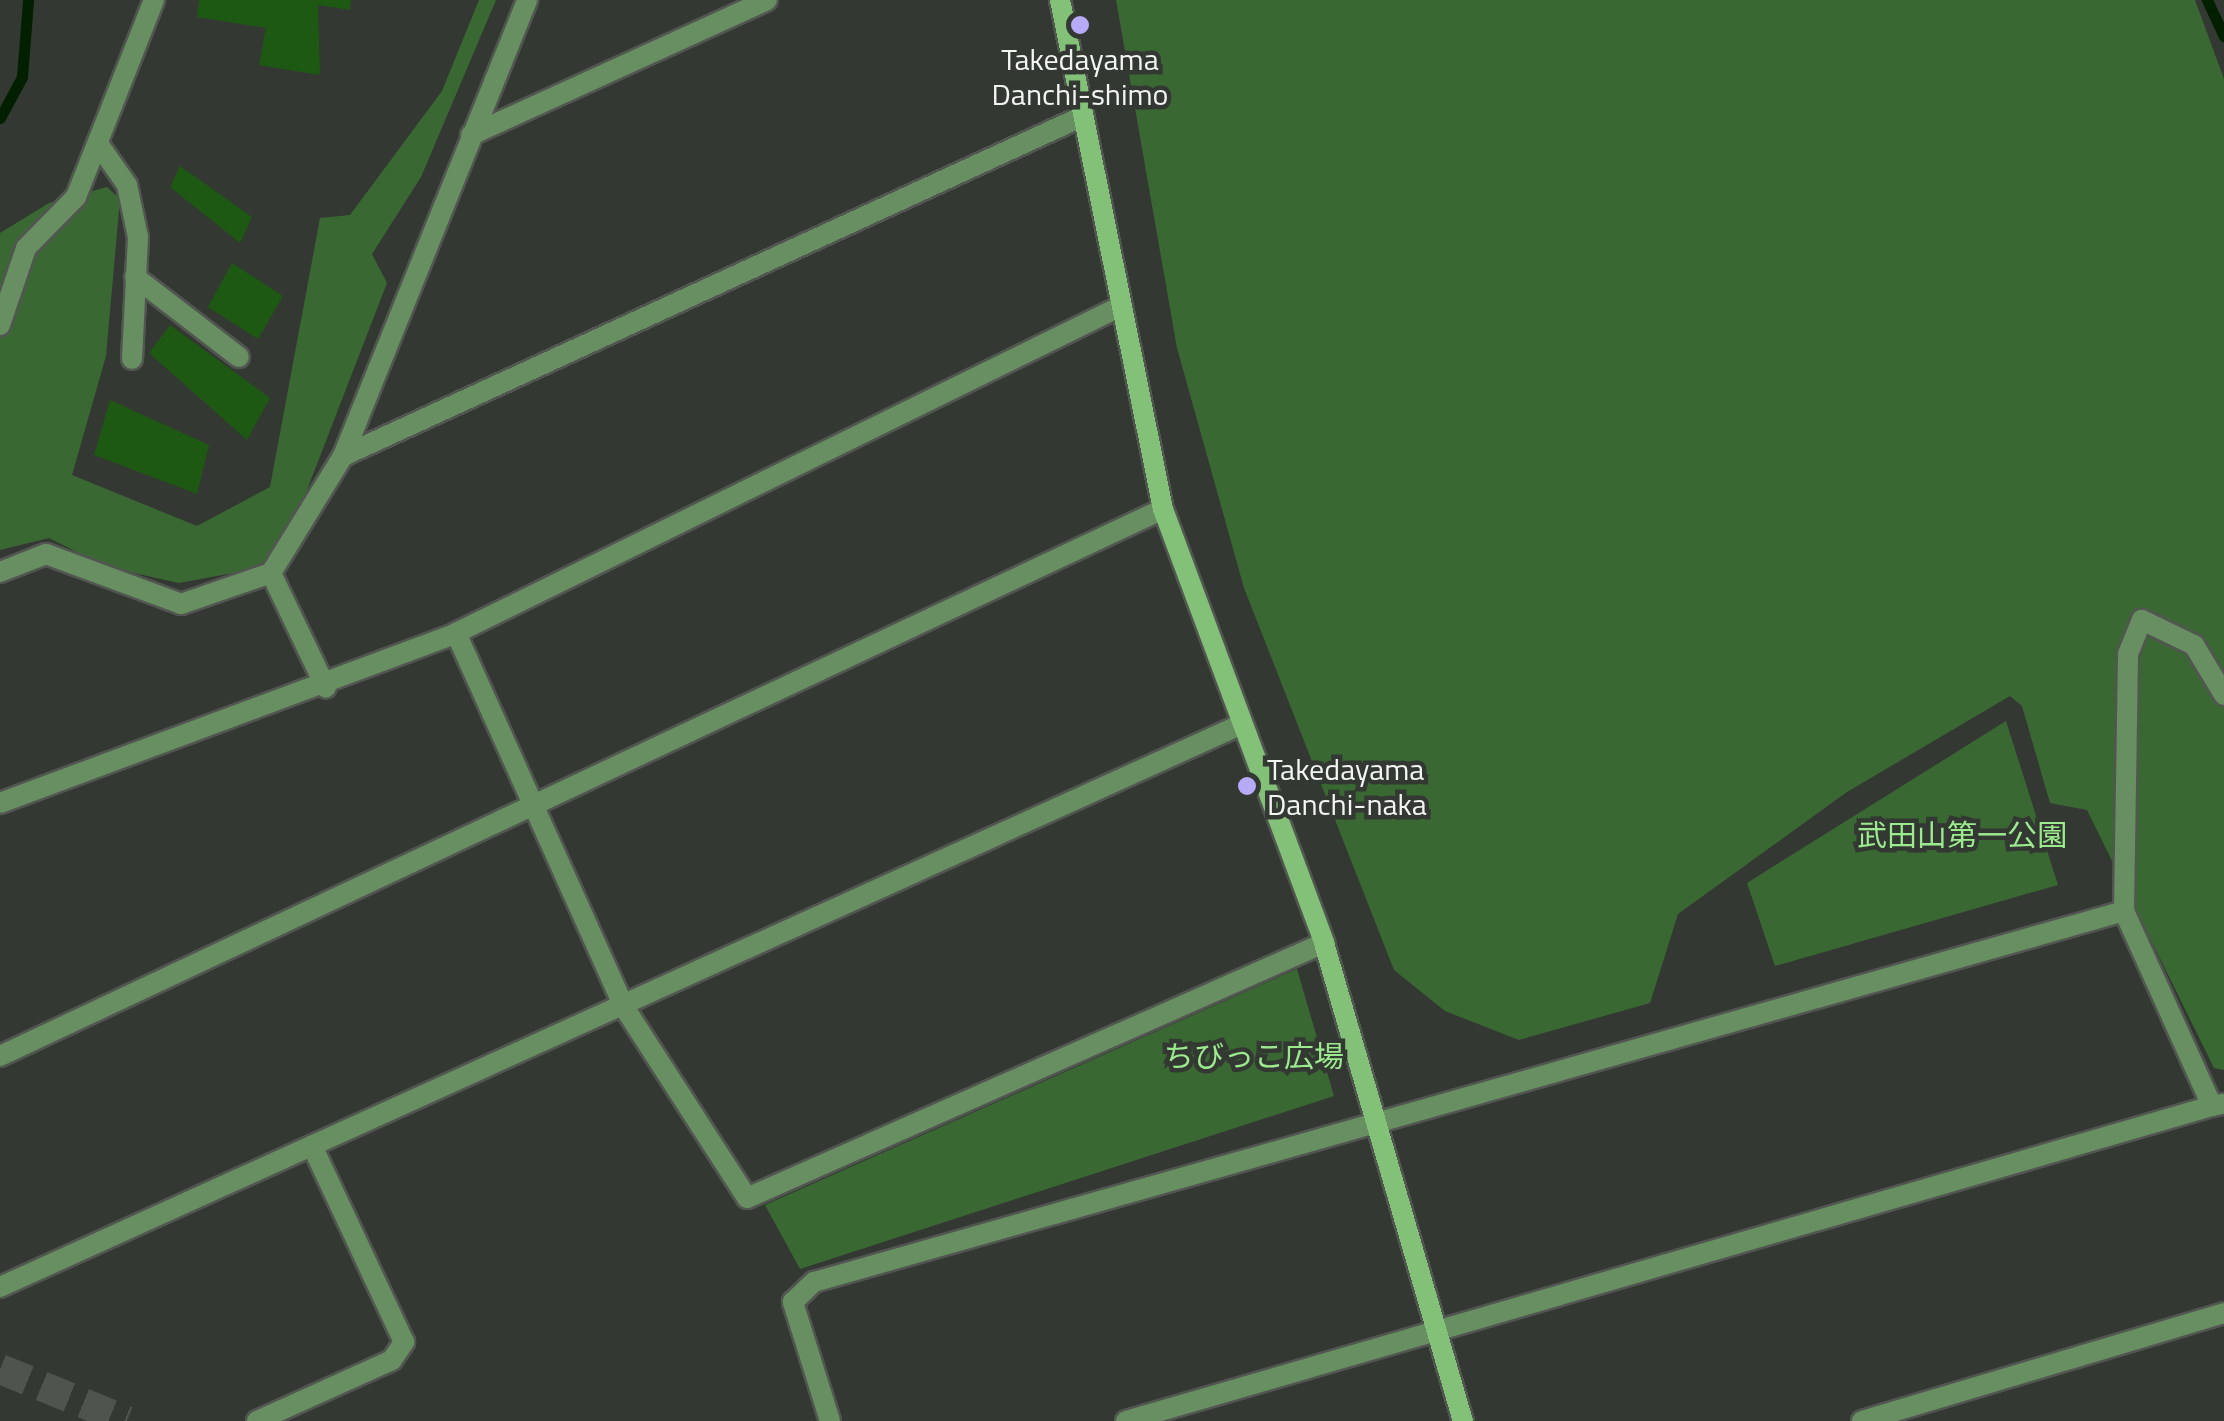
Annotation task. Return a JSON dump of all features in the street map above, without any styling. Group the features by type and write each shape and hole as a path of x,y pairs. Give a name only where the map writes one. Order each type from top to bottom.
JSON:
{"street":[{"path":"0,325 26,248 76,198 154,0"},
{"path":"0,572 46,554 181,604 271,573 343,456 527,0"},
{"path":"471,135 767,0"},
{"path":"1060,0 1119,307 1163,509 1324,943 1463,1421"},
{"path":"343,456 1081,118"},
{"path":"98,144 128,185 136,277 132,359"},
{"path":"136,277 239,357"},
{"path":"0,803 326,688 456,633 1119,307"},
{"path":"0,1056 541,808 1163,509"},
{"path":"271,573 326,688"},
{"path":"1126,1421 2218,1105 2124,911 2128,654 2142,620 2194,645 2224,695"},
{"path":"456,633 541,808 624,1007 747,1198 1324,943"},
{"path":"0,1288 1242,724"},
{"path":"830,1421 794,1302 814,1282 2124,911"},
{"path":"257,1421 392,1360 404,1342 312,1146"},
{"path":"1862,1421 2224,1314"}],"green space":[{"path":"479,0 496,0 421,177 372,254 387,283 300,508 266,567 179,583 107,567 49,538 0,550 0,233 49,203 107,187 120,199 106,356 72,475 197,526 270,487 320,218 350,215 442,91"},
{"path":"1116,0 2195,0 2224,79 2224,1070 2214,1068 2087,810 2050,803 2022,706 2010,696 1847,792 1678,914 1650,1003 1519,1040 1445,1011 1394,970 1244,588 1177,348"},
{"name":"武田山第一公園","path":"2006,721 2058,885 1775,966 1747,883"},
{"name":"ちびっこ広場","path":"1297,969 1334,1096 800,1269 765,1205"}],"building":[{"path":"199,0 351,0 350,10 318,5 320,75 259,65 266,28 197,17"},
{"path":"180,166 252,217 240,243 170,187"},
{"path":"232,263 283,296 258,339 208,307"},
{"path":"170,325 270,398 247,440 149,353"},
{"path":"110,400 209,445 197,494 94,455"}],"waterway":[{"path":"0,118 22,77 28,0"},
{"path":"2207,0 2224,36"}],"tunnel":[{"path":"0,1369 127,1421"}],"place":[{"name":"Takedayama Danchi-shimo","path":"1080,25"},
{"name":"Takedayama Danchi-naka","path":"1247,786"}]}
